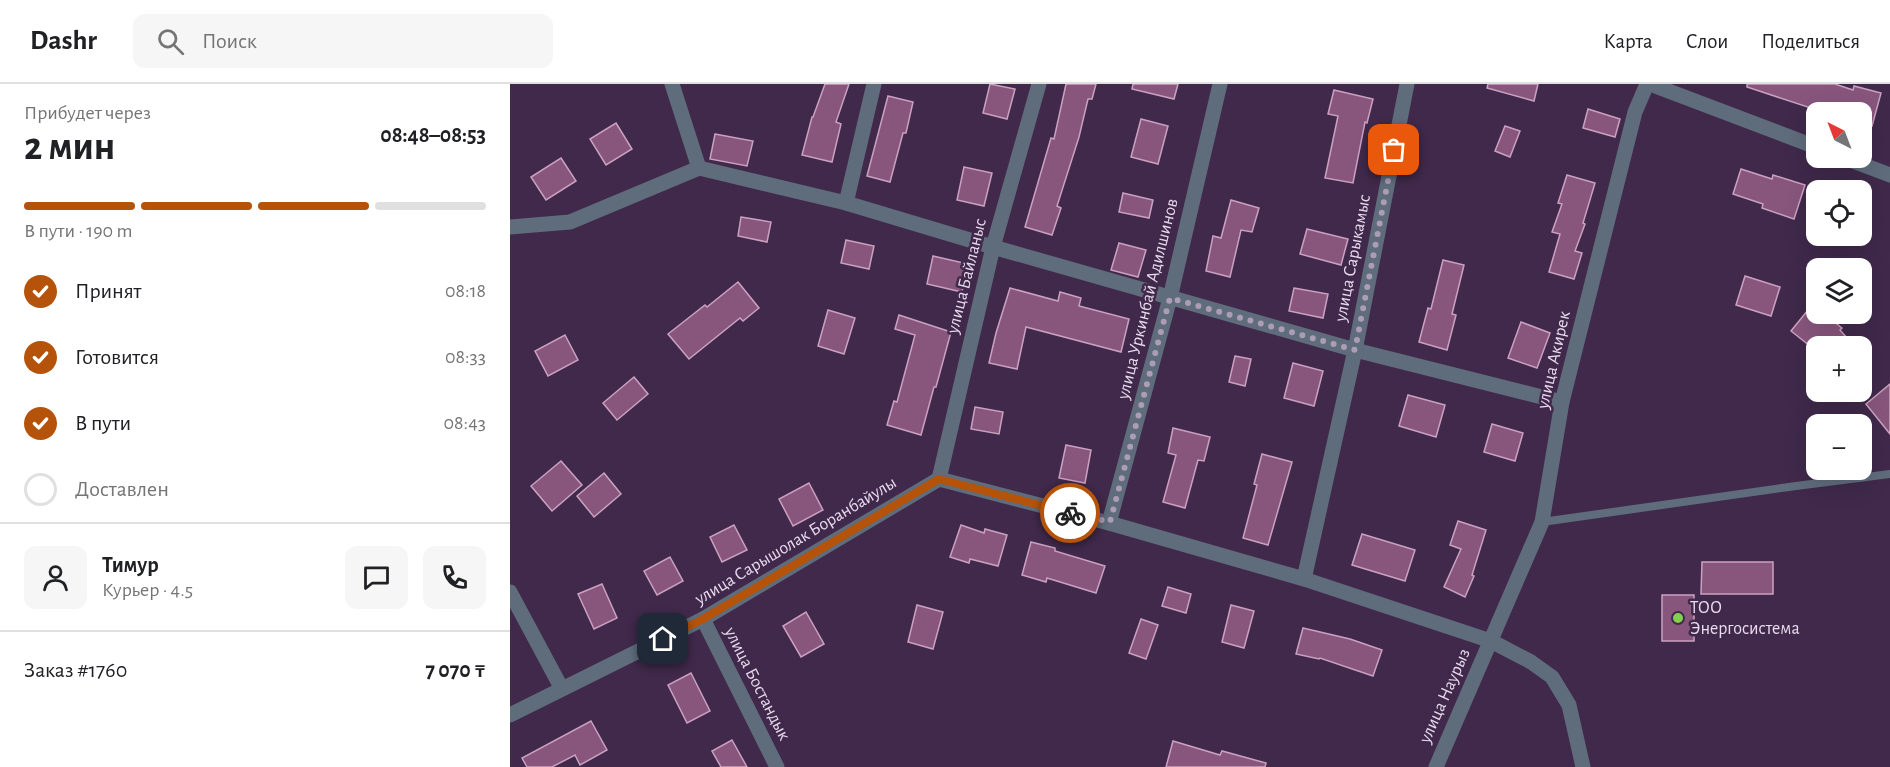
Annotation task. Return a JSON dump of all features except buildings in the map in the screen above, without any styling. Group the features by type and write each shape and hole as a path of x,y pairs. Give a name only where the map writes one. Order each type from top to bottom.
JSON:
{"street":[{"path":"672,84 699,168"},
{"path":"846,203 874,84"},
{"name":"улица Байланыс","path":"939,479 993,247 1039,84"},
{"name":"улица Уркинбай Адилшинов","path":"1110,522 1170,298 1220,84"},
{"name":"улица Сарыкамыс","path":"1304,579 1355,350 1407,84"},
{"path":"1649,84 1806,143"},
{"name":"улица Акирек","path":"1491,641 1542,522 1562,402 1635,112 1649,84"},
{"path":"510,227 570,222 699,168 846,203 1355,350 1562,402"},
{"path":"1871,168 1890,175"},
{"path":"939,479 1110,522 1304,579 1491,641 1531,662 1552,677 1569,705 1583,767"},
{"name":"улица Сарышолак Боранбайулы","path":"510,715 703,619 939,479"},
{"path":"510,592 562,689"},
{"name":"улица Бостандык","path":"703,619 777,767"},
{"name":"улица Наурыз","path":"1436,767 1491,641"}],"lane":[{"path":"1542,522 1890,474"}],"way so far":[{"path":"1070,513 1110,522 1170,298 1355,350 1394,150"}],"place":[{"name":"ТОО Энергосистема","path":"1678,618"}],"route":[{"path":"663,639 703,619 939,479 1070,513"}]}
